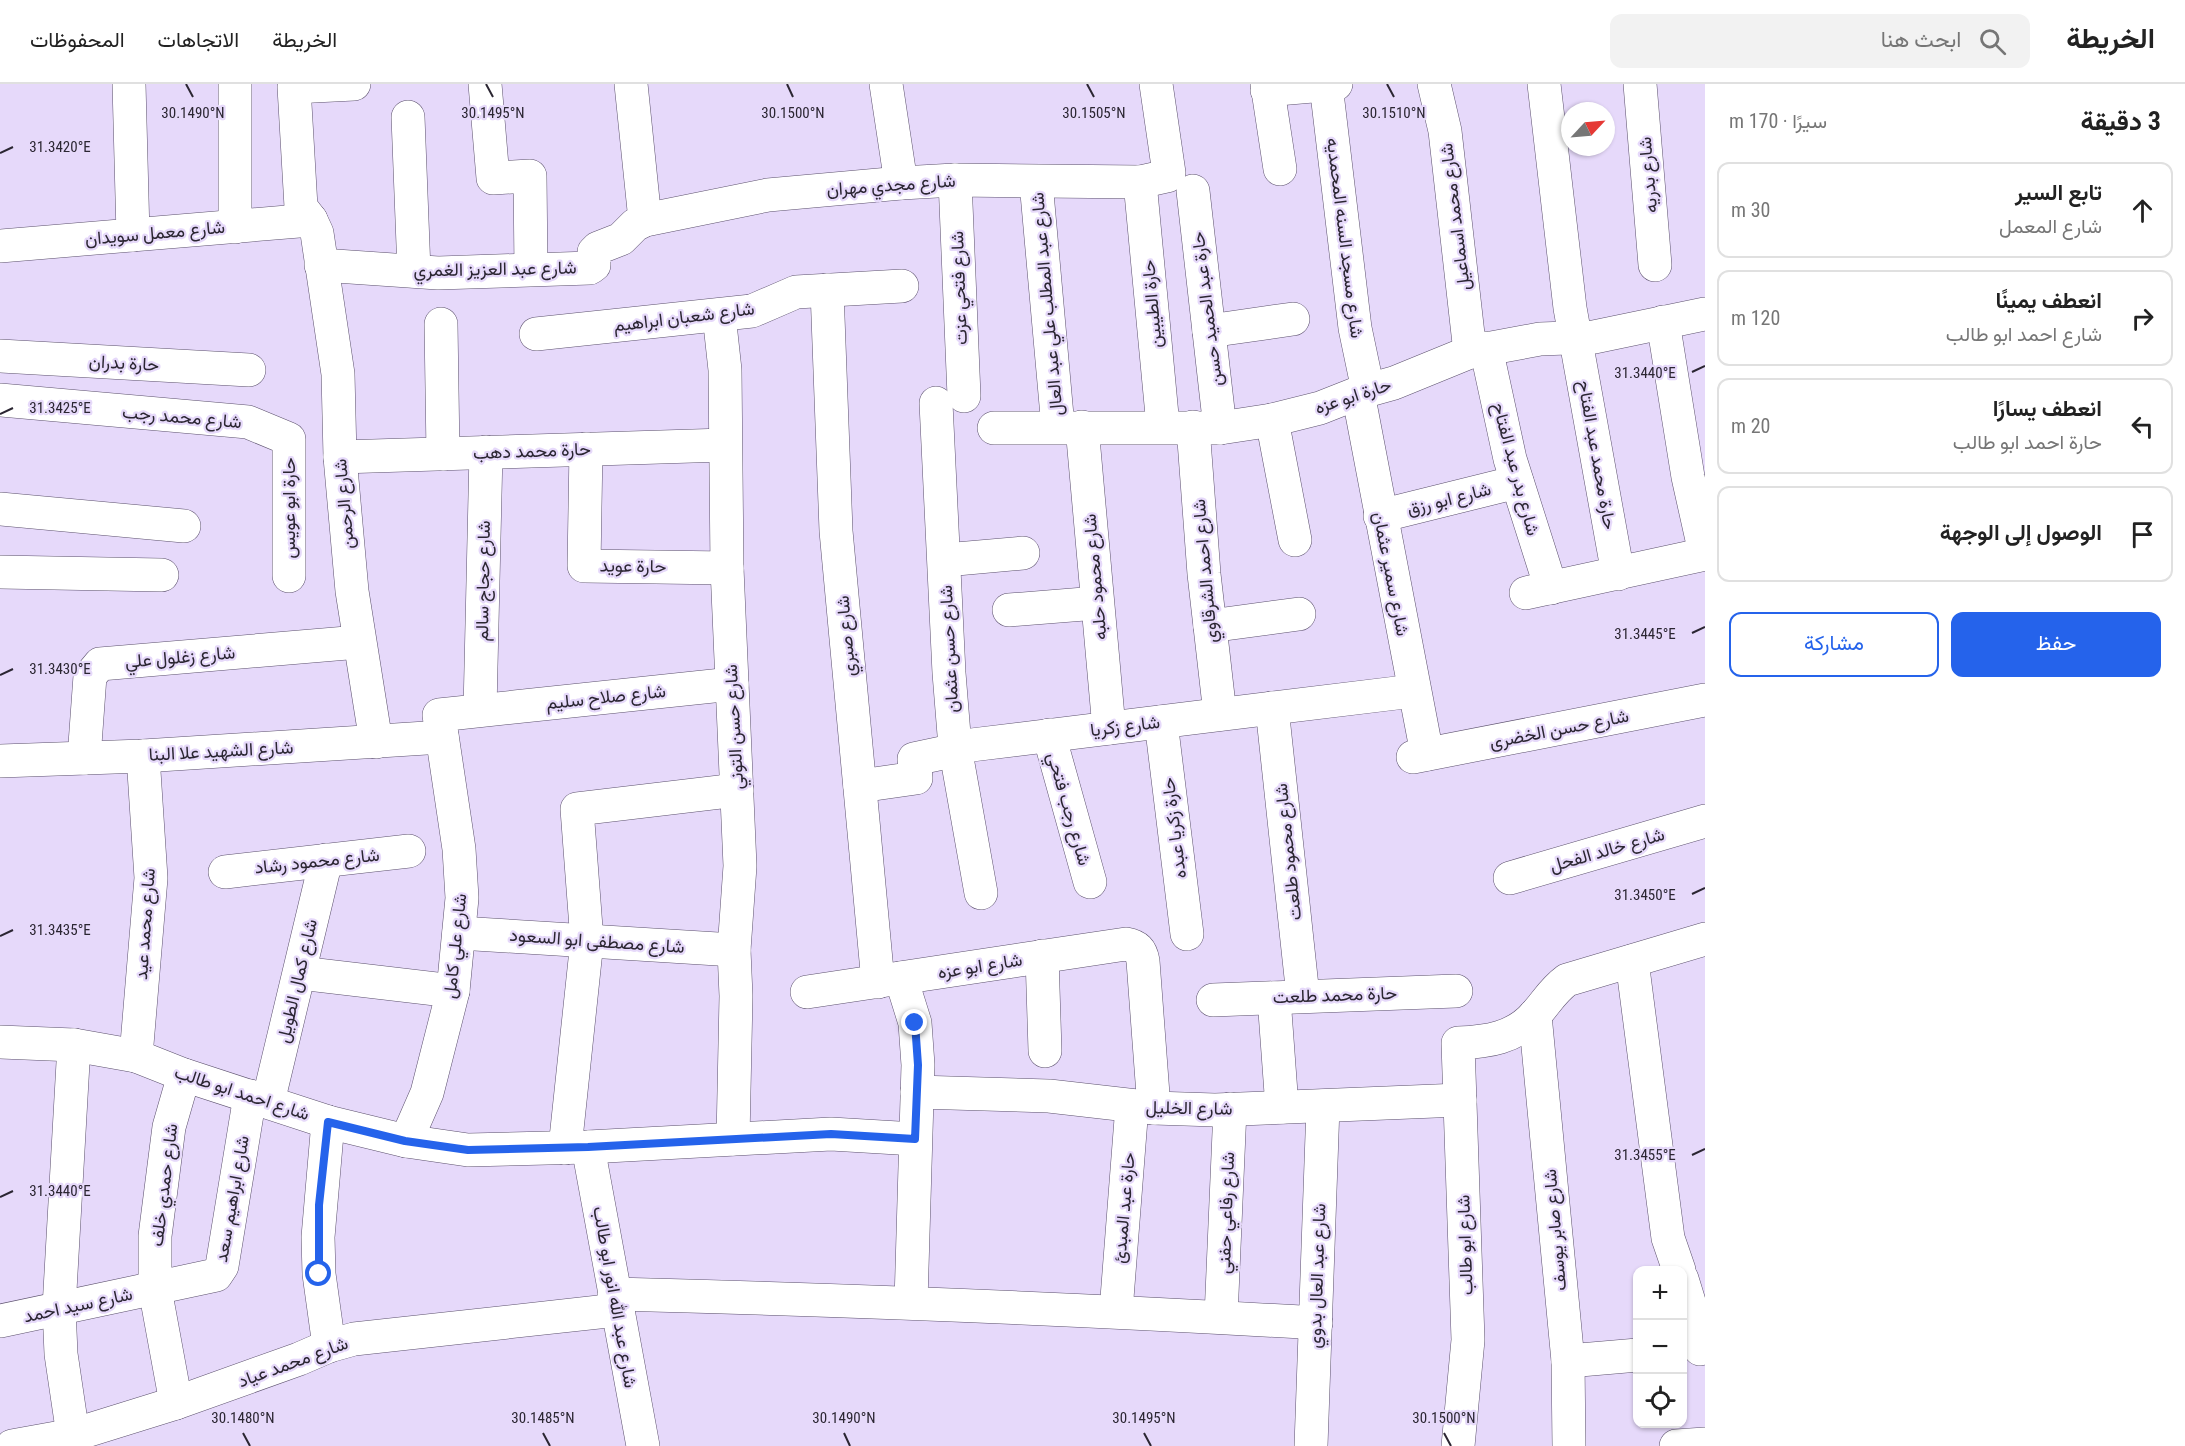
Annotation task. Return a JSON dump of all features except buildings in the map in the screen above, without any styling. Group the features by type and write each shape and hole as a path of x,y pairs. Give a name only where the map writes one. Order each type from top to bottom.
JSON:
{"street":[{"path":"129,84 133,235"},
{"path":"235,84 235,227"},
{"name":"شارع الرحمن","path":"354,84 294,87 302,207 317,233 338,374 340,457 358,642 376,742"},
{"path":"485,84 493,178 530,176 531,268"},
{"path":"630,84 645,220"},
{"path":"886,84 901,183"},
{"name":"شارع مجدي مهران","path":"645,220 768,195 901,183 955,180 1140,182 1162,179 1169,173 1156,84"},
{"path":"1280,169 1267,87 1336,84"},
{"name":"شارع محمد اسماعيل","path":"1434,84 1445,131 1478,350"},
{"name":"حارة محمد عبد الفتاح","path":"1544,84 1570,308 1618,574"},
{"name":"شارع بدريه","path":"1640,84 1655,265"},
{"name":"شارع مسجد السنه المحمديه","path":"1326,85 1363,391"},
{"path":"408,117 414,271"},
{"name":"شارع فتحي عزت","path":"950,400 955,180"},
{"name":"شارع عبد المطلب علي عبد العال","path":"1036,182 1070,427"},
{"name":"حارة الطيبين","path":"1140,182 1192,427"},
{"name":"حارة عبد الحميد حسن","path":"1192,427 1209,331 1193,191"},
{"name":"شارع معمل سويدان","path":"0,246 311,220"},
{"name":"شارع عبد العزيز الغمري","path":"321,266 438,273 531,268 590,268 594,265 594,252 598,248 621,239 635,225 645,220"},
{"name":"شارع شعبان ابراهيم","path":"536,334 752,311 796,292 902,286"},
{"name":"شارع صبري","path":"827,290 836,531 860,786 890,980 915,1023 918,1065 911,1302"},
{"name":"حارة ابو عزه","path":"994,428 1192,427 1272,420 1320,408 1363,391 1394,383 1478,350 1540,339 1594,337 1705,314"},
{"name":"شارع حسن التوني","path":"719,315 725,370 727,568 740,866 734,950 736,996 732,1139"},
{"path":"1209,331 1293,319"},
{"path":"1618,574 1705,553 1688,477 1663,322"},
{"path":"441,324 443,454"},
{"name":"شارع بدر عبد الفتاح","path":"1478,350 1517,482 1538,590 1618,574"},
{"name":"حارة بدران","path":"0,356 249,370"},
{"name":"شارع سمير عثمان","path":"1363,391 1380,516 1413,691 1420,756"},
{"name":"شارع محمد رجب","path":"0,400 248,422 289,439"},
{"name":"شارع حسن عثمان","path":"950,400 945,560 949,673 955,747 981,893"},
{"path":"1272,420 1295,540"},
{"name":"شارع محمود حلبه","path":"1070,427 1097,603 1109,728"},
{"name":"شارع احمد الشرقاوي","path":"1192,427 1220,714"},
{"name":"حارة ابو عويس","path":"289,439 289,576"},
{"name":"حارة محمد دهب","path":"340,457 725,445"},
{"name":"حارة عويد","path":"586,449 584,566 727,568"},
{"name":"شارع حجاج سالم","path":"480,711 486,452"},
{"name":"شارع ابو رزق","path":"1380,516 1517,482"},
{"path":"0,509 184,526"},
{"path":"945,560 1023,553"},
{"path":"0,572 162,575"},
{"path":"1009,610 1097,603"},
{"path":"1210,626 1299,614"},
{"name":"شارع زغلول علي","path":"84,758 90,676 100,664 358,642"},
{"name":"شارع صلاح سليم","path":"480,711 732,684"},
{"name":"شارع زكريا","path":"860,786 916,778 915,759 947,752 955,747 1413,691"},
{"name":"شارع حسن الخضرى","path":"1420,756 1705,700"},
{"name":"شارع محمود طلعت","path":"1272,708 1289,997 1282,1107"},
{"name":"شارع علي كامل","path":"405,1141 427,1093 453,991 462,898 459,849 439,715 480,711"},
{"name":"حارة زكريا عبده","path":"1161,722 1187,934"},
{"name":"شارع رجب فتحي","path":"1048,735 1090,882"},
{"name":"شارع الشهيد علا البنا","path":"0,761 142,756 442,737"},
{"name":"شارع محمد عيد","path":"136,1056 151,878 142,756"},
{"name":"شارع عبد الله انور ابو طالب","path":"643,1446 615,1302 577,1147 587,941 577,808 737,790"},
{"name":"شارع خالد الفحل","path":"1510,878 1705,821"},
{"name":"شارع محمود رشاد","path":"225,872 409,851"},
{"name":"شارع كمال الطويل","path":"259,1099 300,973 326,860"},
{"name":"شارع مصطفى ابو السعود","path":"459,933 734,950"},
{"path":"1535,1015 1548,996 1567,980 1705,939"},
{"name":"شارع ابو عزه","path":"807,992 1125,944 1135,946 1142,952 1143,961"},
{"path":"1042,956 1045,1051"},
{"name":"حارة عبد المبدئ","path":"1116,1311 1143,1107 1143,961"},
{"path":"1632,961 1668,1238 1678,1266"},
{"path":"300,973 453,991"},
{"name":"حارة محمد طلعت","path":"1213,1000 1456,991"},
{"name":"شارع ابو طالب","path":"1458,1446 1468,1340 1458,1043 1486,1042 1513,1032 1535,1015"},
{"name":"شارع صابر يوسف","path":"1535,1015 1568,1361 1569,1446"},
{"name":"شارع احمد ابو طالب","path":"0,1042 74,1045 136,1056 183,1075 328,1122 405,1141 468,1150 577,1147 831,1134 915,1139"},
{"path":"73,1435 61,1354 59,1308 74,1045"},
{"name":"شارع حمدي خلف","path":"176,1403 155,1289 155,1236 169,1127 183,1075"},
{"name":"شارع الخليل","path":"917,1092 1049,1096 1143,1107 1230,1109 1461,1100"},
{"name":"شارع ابراهيم سعد","path":"155,1289 208,1278 220,1271 259,1099"},
{"name":"شارع عبد العال بدوي","path":"1311,1446 1323,1106"},
{"name":"شارع رفاعي حفني","path":"1221,1317 1230,1109"},
{"path":"328,1122 318,1237 319,1274 329,1346"},
{"name":"شارع سيد احمد","path":"0,1321 155,1289"},
{"path":"1687,1293 1697,1329 1696,1350"},
{"name":"شارع محمد عياد","path":"12,1446 73,1435 176,1403 329,1346 354,1339 615,1302 911,1302 1316,1323"},
{"path":"1568,1361 1633,1355"},
{"path":"1676,1446 1705,1444"}],"route":[{"path":"319,1274 319,1205 328,1122 405,1141 468,1150 588,1147 831,1134 915,1139 918,1065 915,1023"}]}
